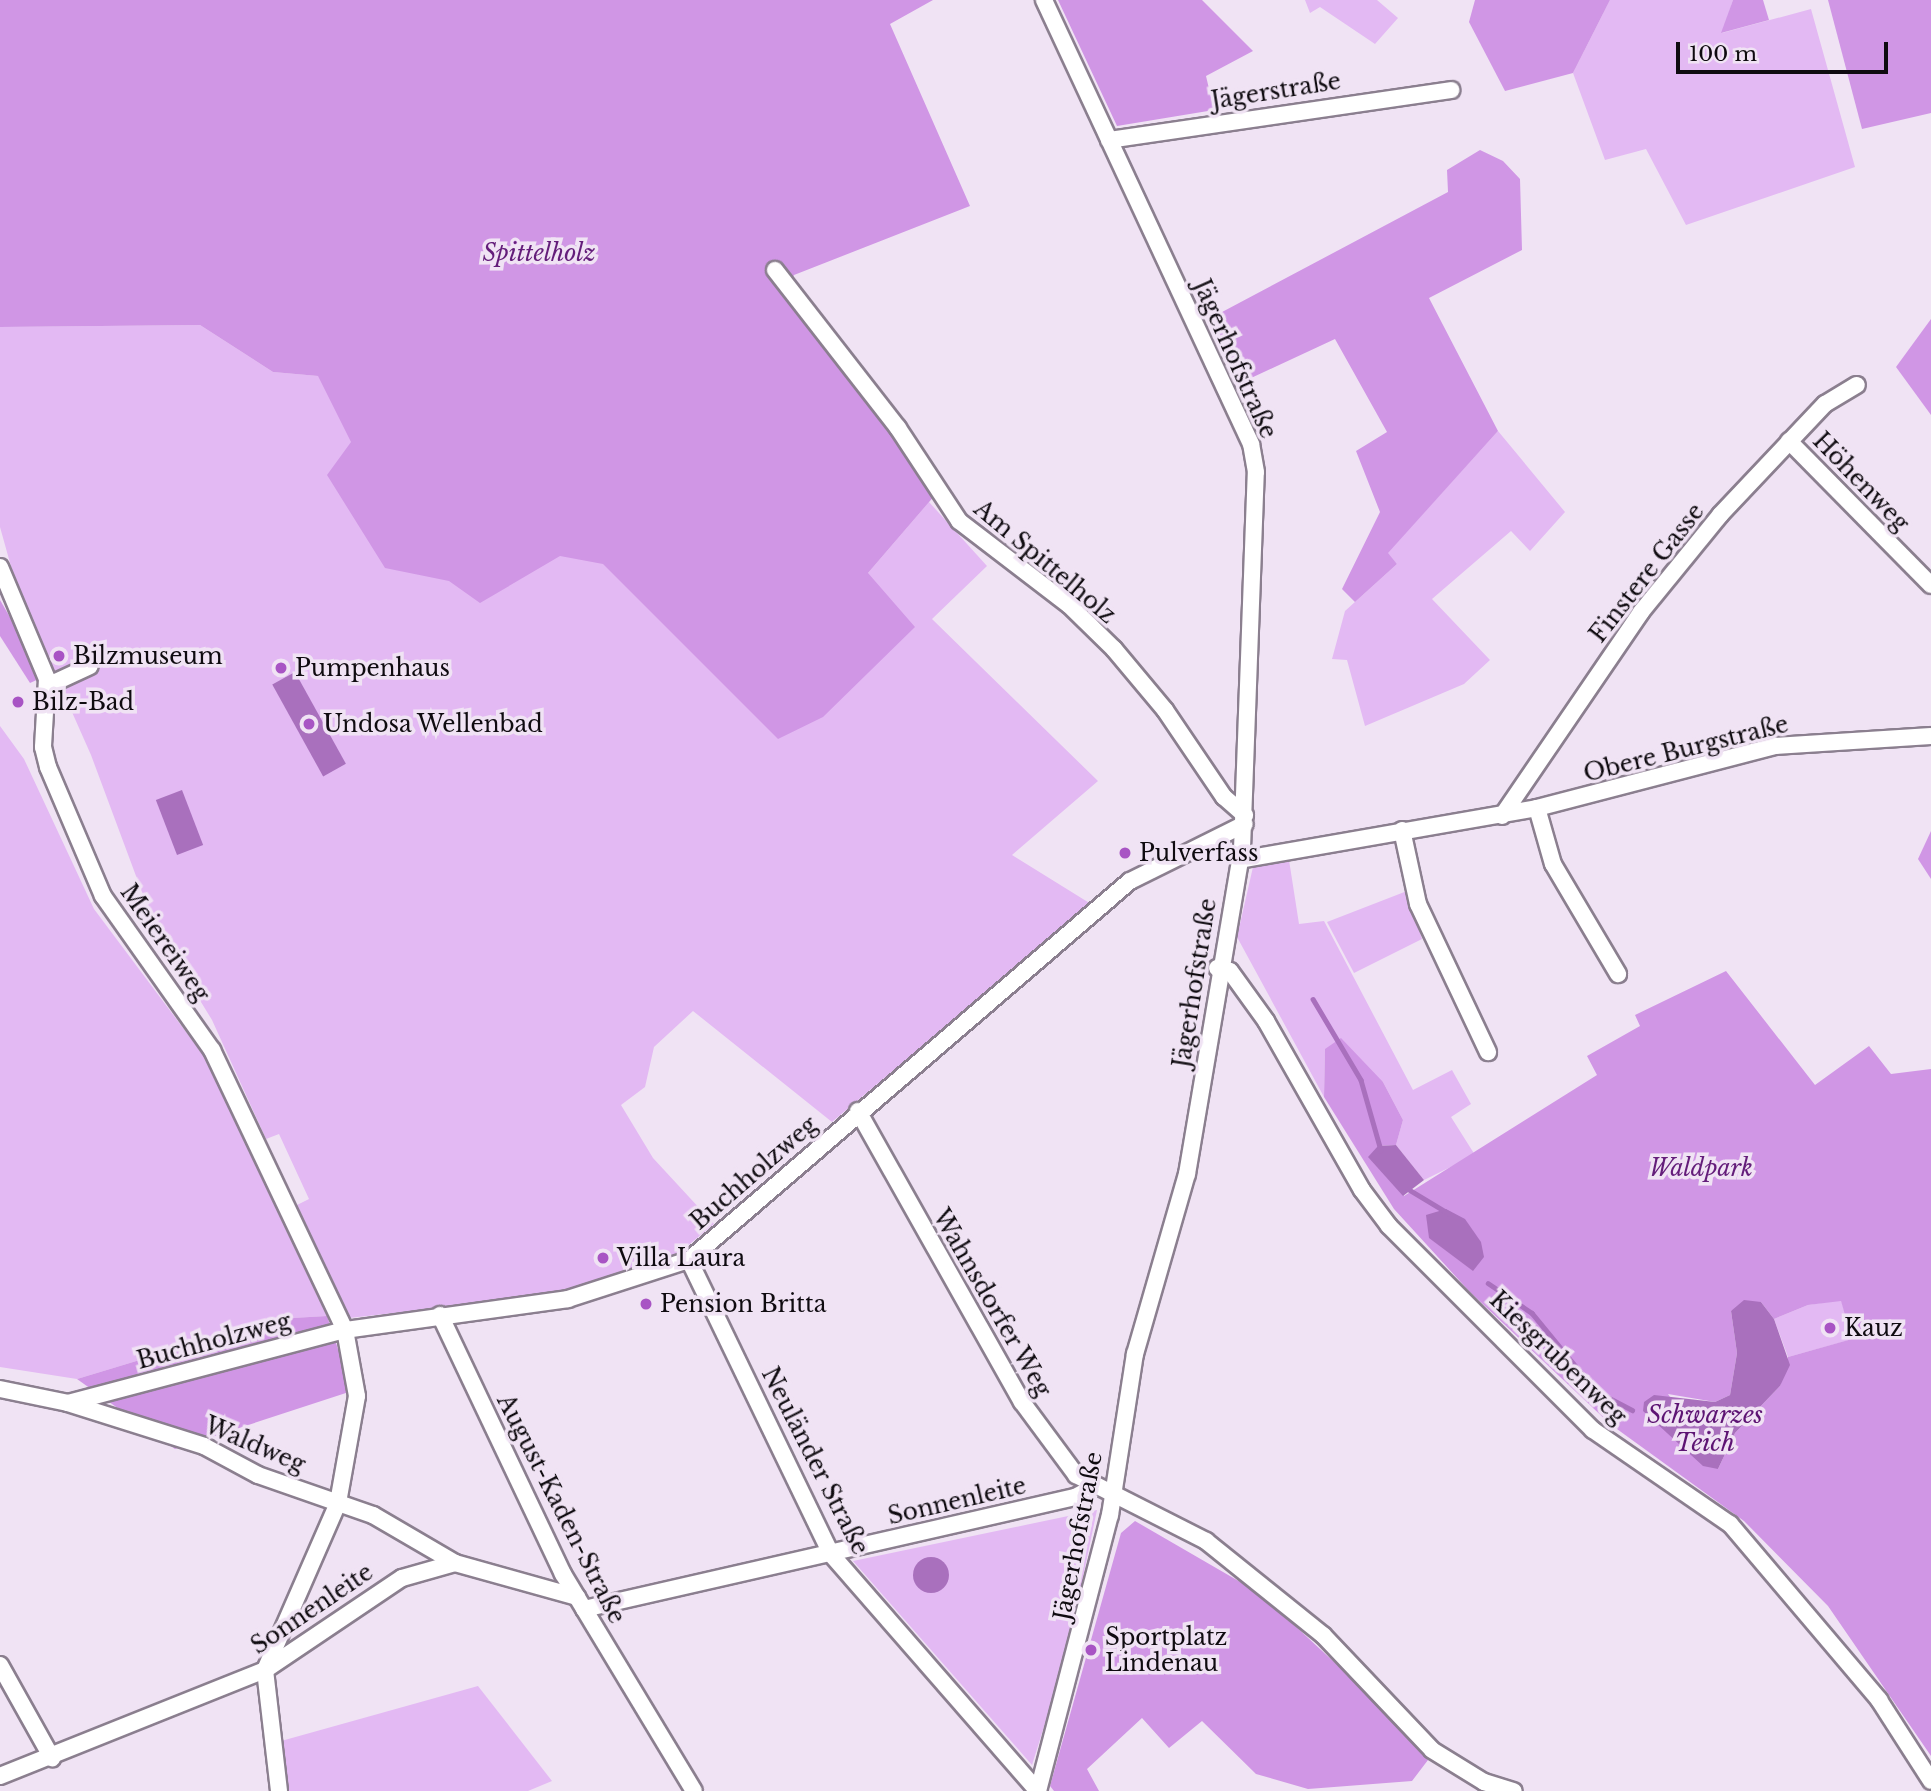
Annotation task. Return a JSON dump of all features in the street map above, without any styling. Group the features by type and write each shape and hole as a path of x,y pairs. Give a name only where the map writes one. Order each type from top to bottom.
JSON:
{"street":[{"name":"Jägerhofstraße","path":"1038,1791 1080,1645 1111,1496 1135,1354 1187,1174 1217,968 1239,860 1245,819 1251,444 1044,0"},
{"name":"Jägerstraße","path":"1109,140 1451,90"},
{"name":"Am Spittelholz","path":"775,270 898,428 959,522 1069,605 1114,649 1166,710 1224,797 1245,819"},
{"name":"Finstere Gasse","path":"1502,816 1641,612 1789,441 1825,404 1857,385"},
{"name":"Höhenweg","path":"1789,441 1931,584"},
{"name":"Meiereiweg","path":"0,568 47,686 43,747 48,767 103,897 212,1050 345,1331 357,1396 338,1503 265,1670"},
{"path":"47,686 90,666"},
{"name":"Obere Burgstraße","path":"1239,860 1402,830 1502,816 1775,746 1931,736"},
{"path":"1537,808 1553,864 1618,974"},
{"name":"Buchholzweg","path":"0,1389 68,1403 345,1331 440,1315 568,1299 689,1260 858,1111 1130,881 1245,819"},
{"path":"1402,830 1418,904 1488,1052"},
{"name":"Kiesgrubenweg","path":"1217,968 1230,971 1266,1021 1362,1190 1389,1226 1594,1430 1730,1524 1879,1700 1931,1781"},
{"name":"Wahnsdorfer Weg","path":"858,1111 1022,1402 1059,1457 1092,1488 1111,1496"},
{"name":"Neuländer Straße","path":"689,1260 831,1554 1038,1791"},
{"name":"August-Kaden-Straße","path":"440,1315 580,1603 694,1791"},
{"name":"Waldweg","path":"68,1403 204,1446 258,1475 373,1515 454,1563"},
{"name":"Sonnenleite","path":"0,1776 52,1758 265,1670 378,1591 454,1563 580,1603 831,1554 1075,1497 1092,1488"},
{"path":"1111,1496 1206,1541 1324,1634 1432,1750 1484,1782 1514,1791"},
{"path":"0,1665 52,1758"},
{"path":"265,1670 279,1791"}],"shaded area":[{"path":"1305,0 1377,0 1398,18 1375,44 1320,7 1310,13"},
{"path":"1610,0 1733,0 1722,33 1811,9 1855,167 1686,225 1646,149 1605,160 1573,73"},
{"path":"200,325 273,372 318,376 868,573 929,502 987,566 932,619 1098,781 1012,855 1091,904 832,1122 693,1011 654,1047 645,1087 621,1105 653,1158 714,1224 679,1253 574,1293 349,1318 297,1205 309,1199 279,1134 266,1139 212,1020 155,927 91,755 17,588 0,527 0,327"},
{"path":"1498,431 1565,512 1530,551 1511,531 1432,599 1490,660 1464,684 1365,726 1347,660 1332,659 1345,611 1397,564 1387,553"},
{"path":"0,726 24,759 94,909 204,1056 327,1316 275,1319 77,1379 0,1367"},
{"path":"1289,860 1299,924 1324,921 1413,1090 1452,1070 1471,1104 1451,1117 1475,1155 1424,1180 1396,1145 1403,1120 1383,1082 1325,1049 1324,1097 1237,937 1253,867"},
{"path":"1407,891 1422,939 1354,973 1327,922"},
{"path":"1841,1300 1853,1339 1788,1357 1774,1319 1808,1305"},
{"path":"1097,1510 1067,1653 1032,1765 853,1561"},
{"path":"478,1686 552,1781 528,1791 284,1791 274,1743"}],"green space":[{"name":"Spittelholz","path":"0,0 933,0 890,24 970,206 794,275 790,284 911,431 942,487 868,573 915,627 823,717 778,739 603,564 560,556 480,603 449,581 385,568 327,475 351,442 318,376 273,372 200,325 0,327"},
{"path":"1058,0 1202,0 1253,51 1206,76 1214,110 1117,126"},
{"path":"1475,0 1610,0 1573,73 1505,91 1469,22"},
{"path":"1733,0 1763,0 1769,20 1721,33"},
{"path":"1828,0 1931,0 1931,113 1862,129"},
{"path":"1480,150 1503,161 1520,179 1522,250 1429,298 1498,431 1388,553 1397,564 1355,602 1342,589 1380,512 1356,451 1387,432 1335,339 1236,385 1207,320 1448,192 1447,170"},
{"path":"1931,319 1931,415 1896,367"},
{"path":"0,600 40,669 41,678 30,683 0,636"},
{"path":"1931,831 1931,879 1918,859"},
{"name":"Waldpark","path":"1726,971 1815,1085 1869,1046 1891,1074 1931,1069 1931,1756 1828,1606 1744,1521 1610,1424 1469,1291 1394,1209 1324,1097 1325,1049 1341,1038 1383,1082 1403,1120 1396,1145 1378,1146 1404,1196 1597,1075 1587,1056 1640,1026 1635,1015","holes":["1841,1301 1852,1339 1788,1357 1780,1386 1735,1433 1718,1469 1668,1394 1715,1402 1730,1395 1737,1353 1731,1311 1761,1302 1774,1319 1808,1305"]},
{"path":"327,1316 352,1391 175,1449 77,1379 275,1319"},
{"path":"1135,1521 1261,1594 1349,1676 1428,1760 1412,1781 1308,1789 1256,1774 1202,1721 1169,1748 1142,1718 1087,1769 1099,1791 1054,1791 1050,1786 1121,1533"}],"water":[{"name":"Undosa Wellenbad","path":"295,672 346,764 323,776 272,685"},
{"path":"182,790 203,845 177,855 156,800"},
{"path":"1396,1145 1424,1180 1403,1196 1368,1157 1378,1146"},
{"path":"1446,1209 1465,1219 1481,1242 1484,1257 1473,1271 1429,1238 1426,1215"},
{"name":"Schwarzes Teich","path":"1744,1300 1761,1302 1774,1319 1790,1365 1780,1386 1735,1433 1718,1469 1703,1466 1643,1411 1644,1402 1654,1395 1715,1402 1730,1395 1737,1353 1731,1311"},
{"path":"931,1557 944,1562 949,1575 944,1588 931,1593 918,1588 913,1575 918,1562"}],"waterway":[{"path":"1313,999 1361,1080 1381,1150"},
{"path":"1408,1189 1448,1213"},
{"path":"1488,1283 1532,1313 1596,1391 1632,1410"}],"place":[{"name":"Bilzmuseum","path":"59,656"},
{"name":"Pumpenhaus","path":"281,668"},
{"name":"Bilz-Bad","path":"18,702"},
{"name":"Undosa Wellenbad","path":"309,724"},
{"name":"Pulverfass","path":"1125,853"},
{"name":"Villa Laura","path":"603,1258"},
{"name":"Pension Britta","path":"646,1304"},
{"name":"Kauz","path":"1830,1328"},
{"name":"Sportplatz Lindenau","path":"1091,1650"}]}
